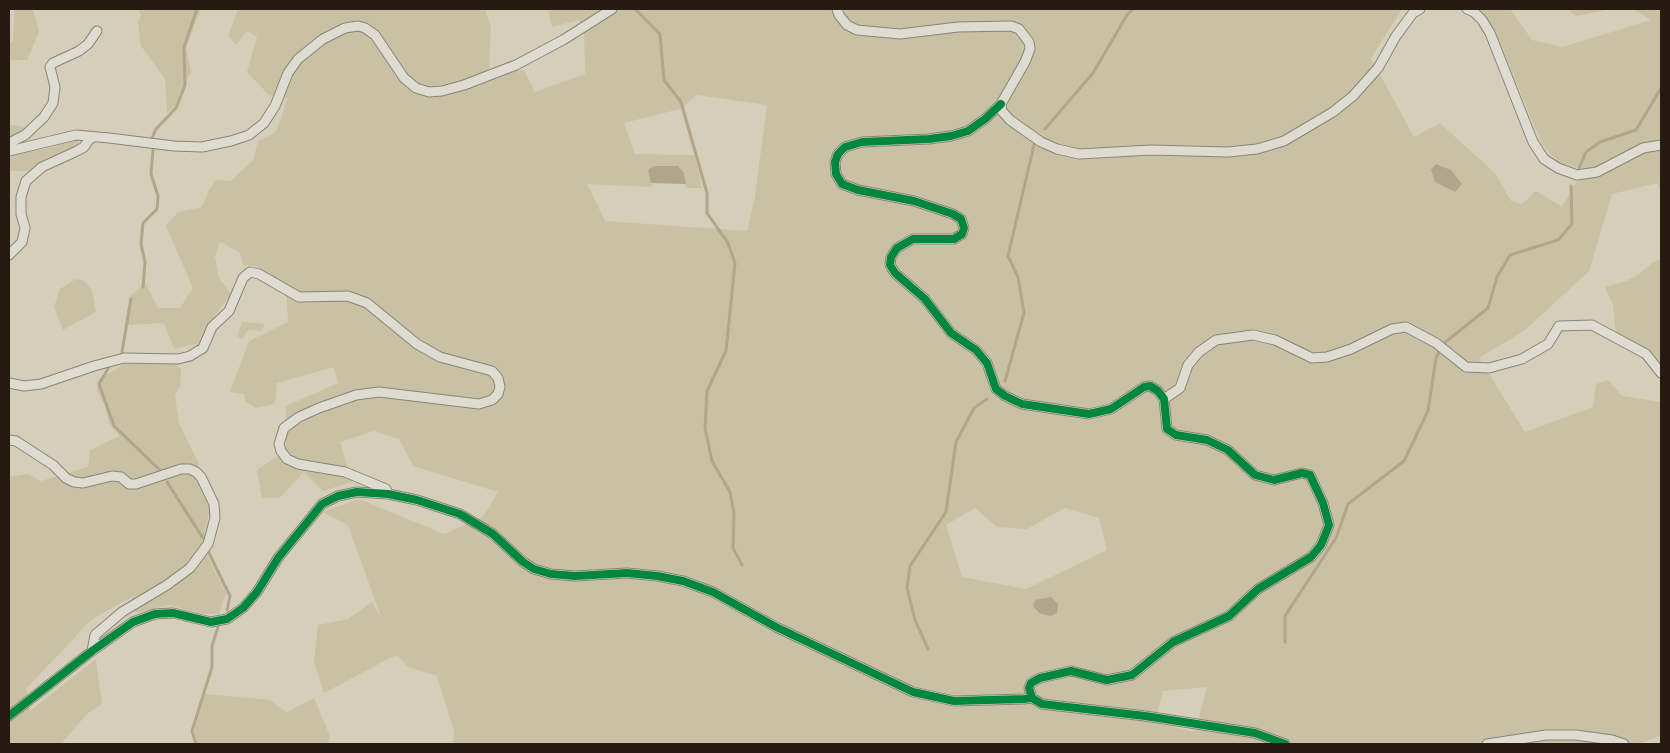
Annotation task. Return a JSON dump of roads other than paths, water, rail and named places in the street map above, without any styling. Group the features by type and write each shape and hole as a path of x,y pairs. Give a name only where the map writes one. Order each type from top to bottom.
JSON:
{"street":[{"path":"9,151 76,136 202,147 249,135 264,123 275,106 288,73 298,59 323,39 345,28 358,26 365,28 375,35 404,78 416,88 429,92 442,91 464,85 516,65 563,40 612,9"},
{"path":"837,9 847,25 857,30 900,34 958,27 1011,26 1019,29 1030,42 1030,49 1025,62 1001,104 985,119 968,130 951,136 929,139 862,142 845,147 838,154 835,162 836,174 842,184 858,190 914,201 953,214 961,219 964,228 962,234 954,239 913,239 897,248 891,257 890,265 894,273 925,299 951,333 976,350 987,363 996,388 1005,396 1022,404 1089,414 1111,409 1144,387 1150,386 1158,391 1164,399 1167,428 1176,435 1206,440 1228,450 1255,475 1274,480 1302,472 1310,475 1323,503 1329,524 1321,545 1312,557 1258,589 1229,616 1173,642 1132,675 1107,680 1071,671 1040,678 1031,683 1029,688 1032,698"},
{"path":"1001,104 1002,111 1010,120 1056,150 1079,154 1151,150 1228,152 1257,149 1284,141 1305,130 1334,112 1353,96 1378,68 1396,36 1412,13 1420,9"},
{"path":"1467,9 1474,12 1482,20 1490,33 1533,142 1544,159 1558,168 1577,175 1598,172 1643,148 1661,145"},
{"path":"9,143 25,136 44,117 53,103 55,87 50,68 53,63 79,51 88,44 97,31"},
{"path":"9,255 22,242 25,228 21,214 21,198 26,181 42,166 77,151 84,147 93,137"},
{"path":"9,383 24,386 41,384 124,358 178,359 190,356 203,348 212,327 229,310 243,278 250,272 259,274 299,297 348,296 367,303 417,344 440,357 492,371 498,378 500,387 498,394 492,400 479,404 379,392 356,395 299,417 284,428 279,444 281,451 287,459 298,464 345,472 386,488 388,494"},
{"path":"1164,399 1180,388 1188,366 1199,352 1216,340 1253,335 1275,340 1312,358 1327,357 1351,349 1392,329 1406,327 1436,344 1466,367 1489,368 1522,359 1548,344 1559,326 1592,325 1646,354 1661,373"},
{"path":"9,440 16,440 74,482 83,483 112,476 121,478 129,484 136,484 181,469 190,469 201,477 214,504 215,518 208,544 190,568 167,586 122,612 95,635 92,652"},
{"path":"9,716 133,622 154,614 173,613 210,622 227,619 243,608 257,592 278,558 322,504 338,496 357,492 388,494 417,500 460,514 493,534 523,562 534,569 551,574 575,576 627,573 684,581 706,589 776,627 913,692 954,701 1032,698 1042,704 1145,716 1255,733 1285,744"},
{"path":"1487,744 1546,734 1576,735 1612,740 1624,744"}],"waterway":[{"path":"152,138 156,129 176,108 185,85 184,47 197,9"},
{"path":"635,9 660,34 664,80 681,102 707,193 707,213 728,243 735,263 726,351 707,391 705,428 712,461 730,492 734,513 733,548 742,565"},
{"path":"1045,129 1093,73 1127,15 1133,9"},
{"path":"1579,168 1586,152 1600,142 1636,130 1661,88"},
{"path":"1005,381 1024,313 1018,277 1008,256 1034,145"},
{"path":"143,287 145,262 141,244 143,223 157,209 158,196 151,174 153,150"},
{"path":"1285,642 1285,616 1336,538 1348,504 1404,461 1428,411 1436,358 1443,344 1488,308 1497,277 1510,255 1558,240 1572,224 1571,186"},
{"path":"122,352 131,299"},
{"path":"109,367 99,384 114,426 162,472"},
{"path":"928,649 915,620 907,588 910,566 946,512 956,442 974,408 987,399"},
{"path":"167,482 203,538"},
{"path":"208,551 230,596 227,610"},
{"path":"196,744 192,731 212,667 212,646 218,627"}]}
